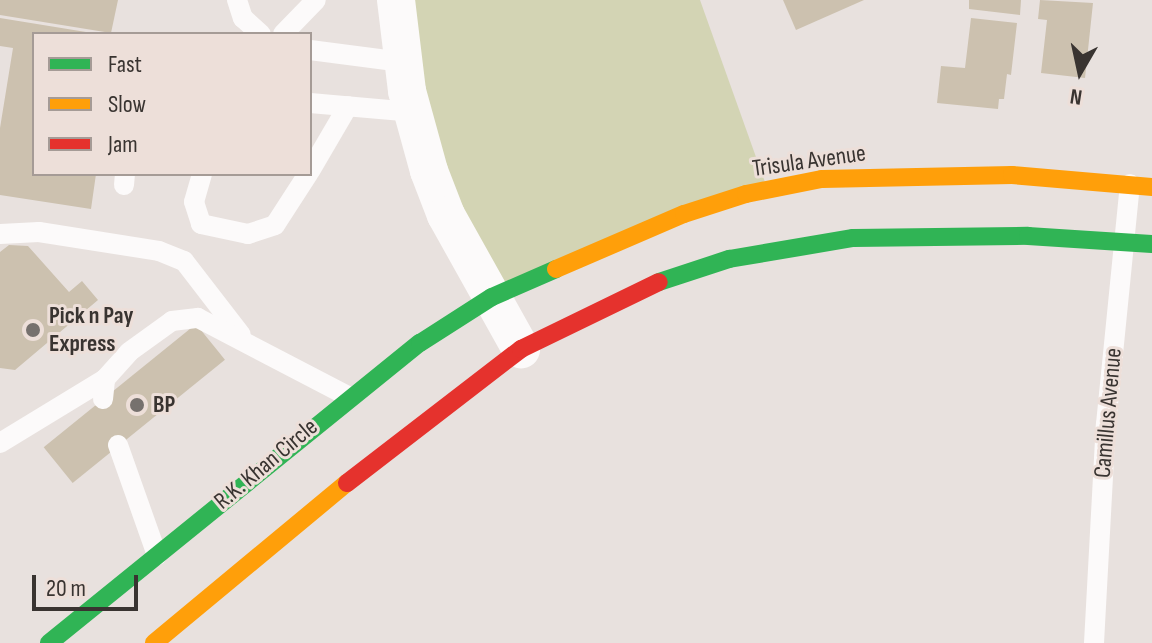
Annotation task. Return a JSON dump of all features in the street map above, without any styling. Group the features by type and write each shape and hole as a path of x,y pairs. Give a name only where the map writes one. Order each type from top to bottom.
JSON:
{"street":[{"path":"396,0 402,62 412,112 446,215 521,349"},
{"name":"Trisula Avenue","path":"492,297 684,214 746,194 822,179 1012,175 1152,187"},
{"path":"154,643 400,439 521,349 666,279 789,247 932,234 1152,244"},
{"name":"R.K. Khan Circle","path":"49,643 348,396 492,297"}],"lane":[{"path":"237,0 243,18 259,32"},
{"path":"285,32 316,0"},
{"path":"312,50 402,62"},
{"path":"312,103 412,112"},
{"path":"312,167 348,106"},
{"path":"201,176 194,202 201,224 248,234 275,225 306,176"},
{"name":"Camillus Avenue","path":"1094,643 1106,424 1130,184"},
{"path":"0,234 39,232 128,243 184,261 243,338"},
{"path":"0,443 104,389 129,352 182,318 207,321 348,396"},
{"path":"118,445 157,555"}],"green space":[{"path":"393,0 700,0 766,185 491,297 444,218"}],"building":[{"path":"0,0 118,0 111,32 0,15"},
{"path":"783,0 864,0 796,30"},
{"path":"969,0 1021,0 1020,15 969,9"},
{"path":"1040,0 1093,3 1085,78 1041,73 1047,20 1038,19"},
{"path":"0,18 86,32 32,32 32,176 96,176 91,209 0,195 0,128 13,48 0,46"},
{"path":"971,18 1017,23 1011,75 1007,74 1004,99 999,99 998,109 937,103 941,66 965,68"},
{"path":"9,245 28,246 69,292 82,281 98,300 15,370 0,368 0,252"},
{"path":"196,324 225,360 73,483 44,447"}],"traffic: fast":[{"path":"659,282 729,259 853,238 1028,236 1152,244"},
{"path":"49,643 420,343 492,297 556,269"}],"traffic: slow":[{"path":"556,269 684,214 746,194 822,179 1012,175 1152,187"},
{"path":"154,643 347,483"}],"traffic: jam":[{"path":"347,483 521,349 659,282"}],"place":[{"name":"Pick n Pay Express","path":"33,330"},
{"name":"BP","path":"137,405"}]}
